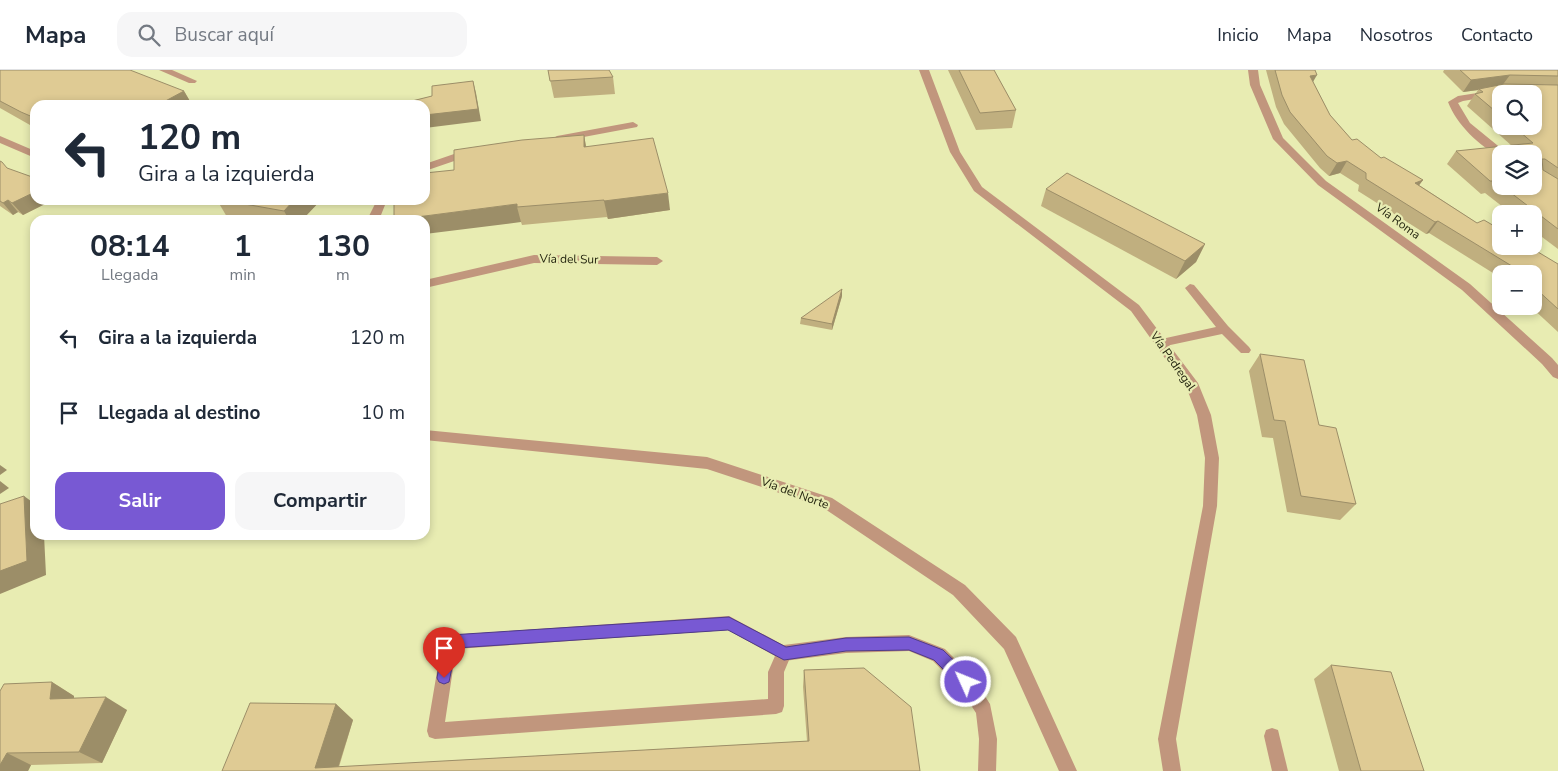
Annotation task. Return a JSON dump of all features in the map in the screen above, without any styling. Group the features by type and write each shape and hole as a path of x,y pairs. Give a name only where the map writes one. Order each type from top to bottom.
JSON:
{"street":[{"path":"164,70 192,81"},
{"name":"Vía Pedregal","path":"924,70 955,152 978,189 1135,308 1193,387 1204,415 1212,458 1210,506 1167,739 1172,771"},
{"name":"Vía Roma","path":"1253,70 1255,85 1278,139 1322,184 1466,287 1547,361 1558,374"},
{"path":"1492,93 1460,98 1452,102 1455,111 1471,130 1492,146"},
{"path":"545,141 633,126"},
{"path":"0,139 30,153"},
{"path":"430,166 458,156 487,151"},
{"name":"Vía del Sur","path":"430,283 534,259 657,261"},
{"name":"Vía del Norte","path":"430,435 707,463 826,502 959,590 1010,643 1068,771"},
{"path":"784,653 846,645 909,644 938,655 966,682 984,710 988,739 987,771"}],"lane":[{"path":"1190,288 1224,329 1245,350"},
{"path":"1161,343 1224,329"},
{"path":"729,623 784,653 776,672 776,706 435,731 450,642 729,623"},
{"path":"1272,736 1280,771"}],"building":[{"path":"0,70 130,70 184,91 167,100 30,100 30,116 0,101"},
{"path":"548,70 609,70 613,77 550,81"},
{"path":"959,70 994,70 1016,110 980,113"},
{"path":"1275,70 1315,70 1317,75 1310,76 1330,115 1352,140 1357,139 1381,158 1384,157 1423,180 1415,183 1477,223 1484,220 1492,225 1492,254 1438,221 1435,222 1366,179 1366,173 1347,161 1337,163 1327,156 1290,112 1282,95"},
{"path":"1460,70 1558,70 1558,76 1510,75 1471,80"},
{"path":"473,81 478,109 430,114 430,100 416,100 432,96 432,86"},
{"path":"1504,84 1558,85 1558,168 1542,159 1542,145 1514,145 1533,143 1524,135 1542,135 1542,85 1499,85"},
{"path":"1492,86 1492,108 1475,94 1483,92 1479,89"},
{"path":"584,135 584,147 653,138 668,193 604,201 517,207 517,204 430,215 394,215 394,205 430,205 430,172 454,170 454,150 522,140"},
{"path":"1492,147 1492,181 1490,181 1456,151"},
{"path":"1542,159 1543,170 1558,179 1558,229 1542,217 1542,205 1527,205 1514,195 1542,195"},
{"path":"0,161 7,168 30,176 30,194 12,203 8,200 3,203 0,201"},
{"path":"1067,173 1205,244 1185,261 1046,189"},
{"path":"250,205 289,205 284,211"},
{"path":"1542,254 1558,264 1558,309 1542,294 1542,265 1510,265 1494,255"},
{"path":"842,289 832,324 801,318"},
{"path":"1260,354 1304,360 1319,425 1336,428 1356,504 1301,496 1285,421 1274,420"},
{"path":"24,496 27,561 0,571 0,504"},
{"path":"1331,665 1391,672 1424,771 1361,771"},
{"path":"864,668 911,707 920,771 222,771 250,703 336,704 315,768 809,741 804,670"},
{"path":"52,682 50,699 106,697 79,752 7,753 0,765 0,691 4,684"}],"route":[{"path":"444,678 450,642 729,623 784,653 846,645 909,644 938,655 966,682"}]}
